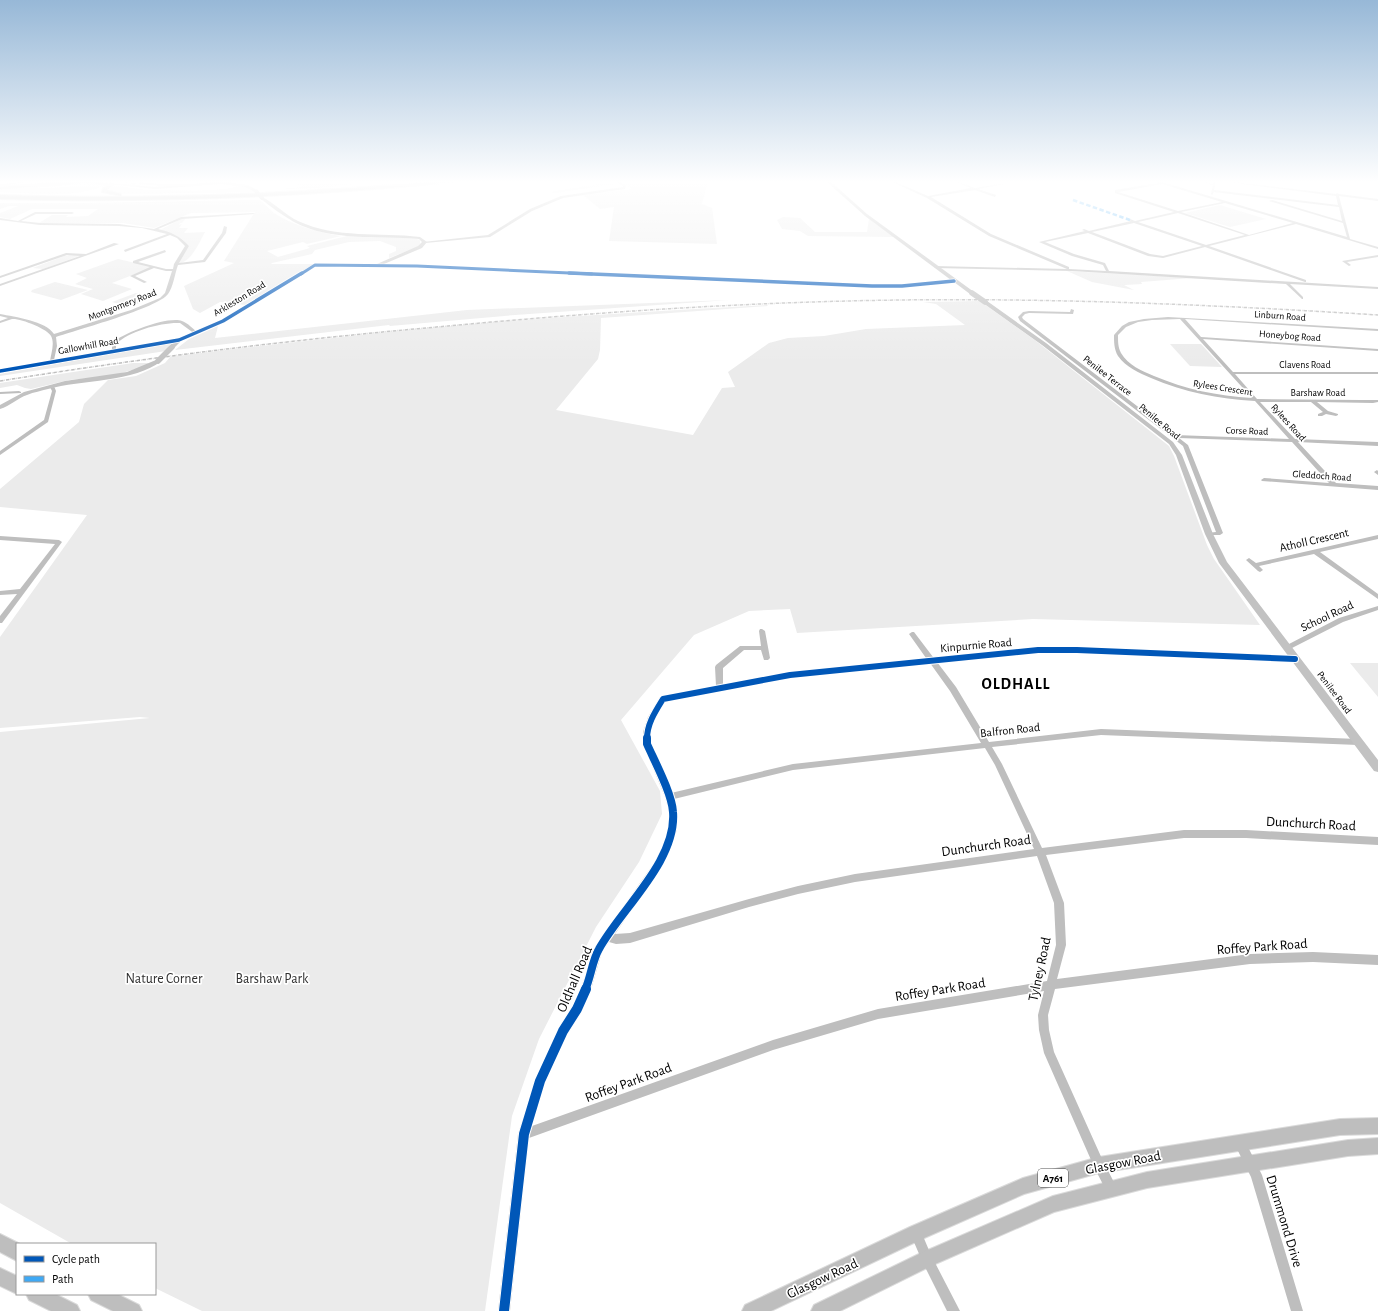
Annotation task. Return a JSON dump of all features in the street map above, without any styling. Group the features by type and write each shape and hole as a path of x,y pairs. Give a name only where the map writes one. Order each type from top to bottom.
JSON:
{"main road":[{"name":"Glasgow Road","path":"751,1311 916,1233 1023,1186 1099,1165 1340,1127 1378,1126"},
{"name":"Glasgow Road","path":"820,1311 927,1259 1053,1204 1147,1180 1348,1148 1378,1146"},
{"path":"0,1243 16,1251"},
{"path":"0,1277 16,1285"},
{"path":"37,1295 71,1311"},
{"path":"99,1295 133,1311"}],"street":[{"path":"125,251 149,242"},
{"name":"Montgomery Road","path":"54,336 132,311 162,299 167,293 176,264 187,246 185,242"},
{"path":"176,264 204,261 217,242"},
{"name":"Arkleston Road","path":"378,266 420,247 425,242"},
{"name":"Penilee Road","path":"902,242 954,281 1050,348 1172,443 1179,455 1209,534 1223,563 1378,768"},
{"path":"1007,242 1072,270"},
{"path":"1041,242 1073,255 1104,264 1108,272"},
{"path":"1119,242 1156,256 1163,257 1223,242"},
{"path":"1194,242 1313,284"},
{"path":"1357,242 1378,248"},
{"path":"0,285 117,244 115,244"},
{"path":"165,251 134,262 166,270 174,270"},
{"path":"0,277 67,254 86,255"},
{"path":"1349,265 1344,261 1378,256"},
{"name":"Arkleston Road","path":"179,340 223,321 312,266 378,266 872,286 913,285 954,281"},
{"path":"145,282 132,276 154,267"},
{"path":"935,267 1072,270 1378,288"},
{"path":"23,269 37,272"},
{"path":"1287,283 1302,298"},
{"name":"Penilee Terrace","path":"1072,310 1072,313 1029,312 1024,313 1020,317 1021,320 1185,445 1220,533 1209,534"},
{"path":"0,315 12,317 51,331 54,336 52,362"},
{"path":"0,322 12,317"},
{"name":"Linburn Road","path":"1181,318 1378,330"},
{"name":"Rylees Road","path":"1181,318 1334,485"},
{"name":"Rylees Crescent","path":"1181,318 1153,319 1126,326 1116,335 1114,345 1120,355 1131,366 1169,384 1211,396 1258,401"},
{"path":"114,351 114,344 122,337 130,333 172,322 182,323 196,333"},
{"name":"Honeybog Road","path":"1200,338 1378,350"},
{"path":"0,393 24,393 79,381 126,375 142,370 158,361 179,340"},
{"name":"Gallowhill Road","path":"0,371 179,340"},
{"name":"Clavens Road","path":"1232,373 1378,372"},
{"path":"0,453 46,421 54,391 52,387"},
{"path":"0,407 24,393"},
{"name":"Barshaw Road","path":"1258,401 1377,403"},
{"path":"1312,401 1326,412 1336,415"},
{"path":"1320,415 1326,412"},
{"name":"Corse Road","path":"1163,436 1378,444"},
{"name":"Gleddoch Road","path":"1264,480 1378,488"},
{"name":"Atholl Crescent","path":"1255,565 1378,537"},
{"path":"0,538 59,542 0,621"},
{"path":"1314,551 1378,597"},
{"path":"1249,560 1260,570"},
{"path":"0,593 23,592"},
{"name":"School Road","path":"1285,646 1290,646 1341,620 1378,608"},
{"path":"762,631 766,658"},
{"name":"Tylney Road","path":"912,634 953,689 998,764 1040,852 1059,903 1061,945 1043,1015 1044,1030 1049,1053 1099,1165 1112,1190"},
{"path":"720,688 719,667 742,648 764,648"},
{"name":"Kinpurnie Road","path":"663,699 790,675 1038,650 1295,659"},
{"name":"Oldhall Road","path":"504,1311 524,1134 540,1080 562,1031 577,1009 587,986 598,950 657,866 666,849 673,830 673,811 669,797 647,744 647,732 652,717 663,699"},
{"name":"Balfron Road","path":"669,797 793,767 1101,732 1358,742"},
{"name":"Dunchurch Road","path":"607,937 616,939 630,938 756,901 855,878 1040,852 1184,834 1246,834 1378,841"},
{"name":"Roffey Park Road","path":"524,1134 773,1045 878,1014 1051,985 1250,959 1313,957 1378,960"},
{"name":"Drummond Drive","path":"1239,1142 1256,1175 1297,1311"},
{"path":"916,1233 927,1259 954,1311"}],"green space":[{"path":"185,242 200,242 186,260 177,264 189,246"},
{"path":"236,242 302,242 267,251 278,257 310,248 307,246 322,242 348,242 315,250 312,254 272,263 271,264 313,264 246,305 220,302 200,313 193,309 184,286 234,263 224,261"},
{"path":"303,242 315,242 307,244"},
{"path":"383,242 420,242 417,247 389,258 389,254 396,251 396,247"},
{"path":"651,242 717,242 717,244"},
{"path":"75,254 79,256 43,269 33,268 64,256"},
{"path":"118,259 153,267 112,283 132,289 103,301 81,294 93,289 75,284 87,278 76,274"},
{"path":"1067,271 1192,278 1141,282 1142,284 1124,285 1134,290 1092,282"},
{"path":"55,282 88,290 61,300 31,292 32,290"},
{"path":"136,293 152,298 129,307 112,302"},
{"path":"729,300 389,325 175,350 189,339 218,326 215,338 467,310"},
{"path":"980,301 1036,341 1169,446 1207,545 1214,559 1260,625 1033,619 797,633 790,609 749,611 694,635 621,720 660,791 662,814 639,862 596,927 539,1039 512,1116 485,1311 202,1311 156,1288 156,1243 70,1243 0,1203 0,732 150,718 140,717 0,728 0,637 87,515 0,507 0,489 79,422 84,404 108,380 136,376 165,363 170,357 288,343 407,330 521,320 767,305 768,306 601,318 600,350 598,359 556,410 693,435 722,388 735,387 728,372 769,343 788,338 824,336 866,329 965,325 936,304 923,302"},
{"path":"171,343 166,351 0,376 0,374"},
{"path":"1170,344 1201,344 1222,367 1190,366"},
{"path":"133,363 149,363 142,367 112,376 69,380 31,389 17,385 0,388 0,383"},
{"path":"1350,663 1378,663 1378,697"}],"railway":[{"path":"0,381 168,356 336,337 561,316 729,305 899,300 1019,300 1199,305 1378,315"}],"cycle path":[{"path":"0,371 179,340 223,321 315,265 417,266 872,286 902,286 954,281"},
{"path":"504,1311 524,1134 540,1081 563,1031 577,1009 587,986 598,950 657,866 666,849 673,830 673,811 669,797 647,744 647,732 652,717 663,699 790,675 1038,650 1077,650 1295,659"}],"district":[{"name":"OLDHALL","path":"1016,683"}],"park label":[{"name":"Nature Corner","path":"164,978"},
{"name":"Barshaw Park","path":"272,978"}]}
